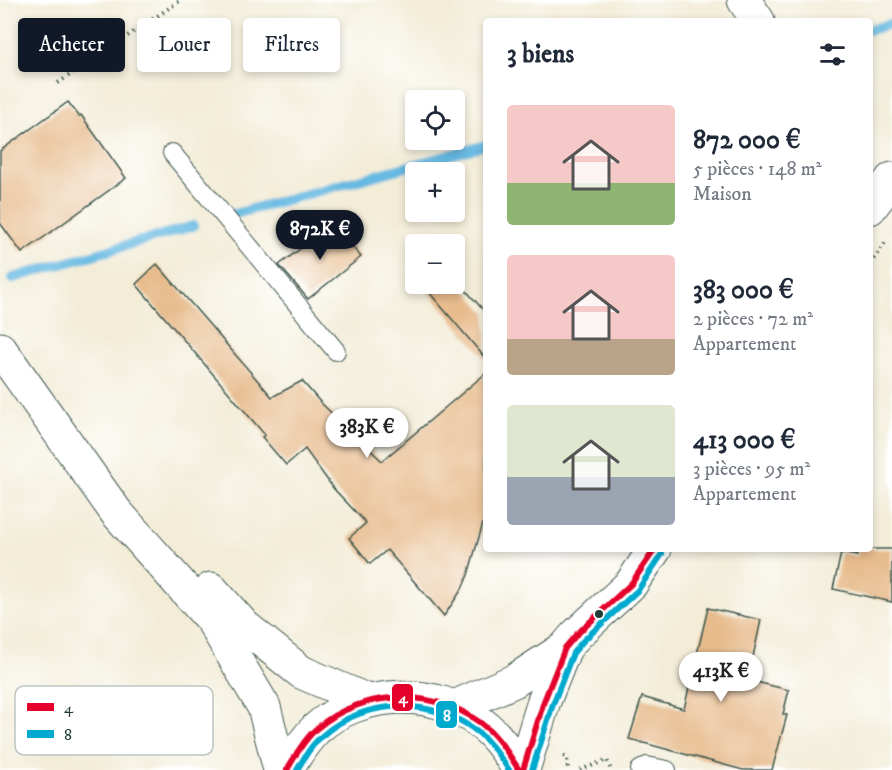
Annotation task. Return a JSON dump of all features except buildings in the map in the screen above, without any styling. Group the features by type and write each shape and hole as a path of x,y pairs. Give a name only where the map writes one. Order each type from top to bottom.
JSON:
{"main road":[{"path":"744,0 756,18"},
{"path":"0,349 116,512 213,620 264,707 280,770"},
{"path":"32,393 244,626 301,672 368,701"},
{"path":"521,770 544,701 570,642 626,552"},
{"path":"454,707 514,681 570,642 631,584 653,552"},
{"path":"287,770 297,752 317,729 341,712 368,701 396,697 426,698 454,707 482,723 505,746 521,770"}],"lane":[{"path":"172,153 336,351"},
{"path":"640,770 647,766 667,770"}],"path":[{"path":"58,83 181,0"},
{"path":"873,260 892,232"},
{"path":"580,770 607,760 611,770"}],"waterway":[{"path":"873,29 892,23"},
{"path":"227,216 483,146"},
{"path":"13,278 193,226"}],"transit line":[{"name":"4","path":"523,770 544,701 565,648 631,584 653,552"},
{"name":"8","path":"532,770 553,704 573,653 638,590 662,554"},
{"name":"4","path":"287,770 312,733 335,715 357,705 403,698 426,700 449,706 470,716 493,734 519,770"},
{"name":"8","path":"297,770 314,743 339,723 379,708 401,707 422,708 443,713 462,722 488,742 509,770"}]}
